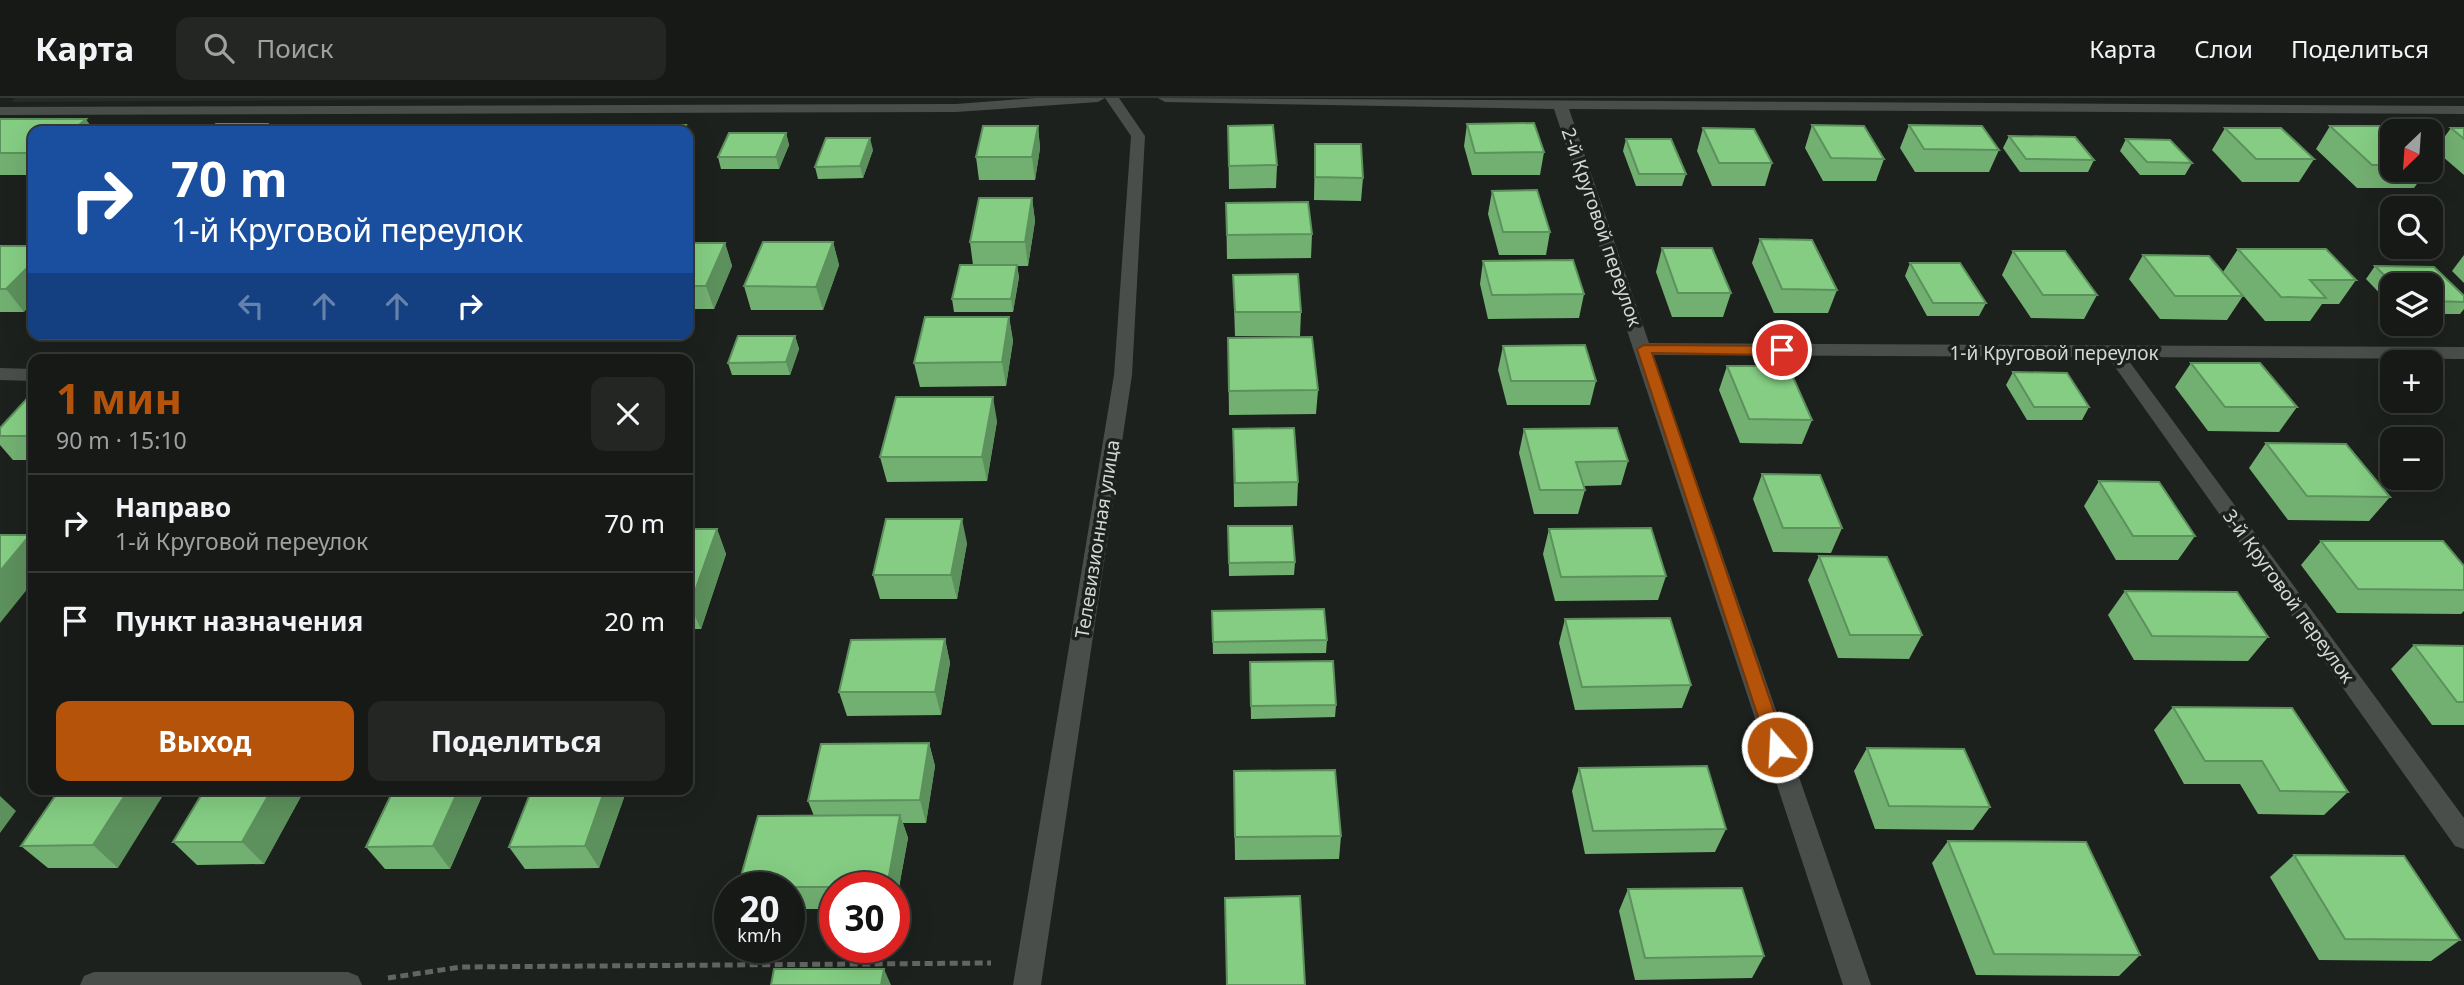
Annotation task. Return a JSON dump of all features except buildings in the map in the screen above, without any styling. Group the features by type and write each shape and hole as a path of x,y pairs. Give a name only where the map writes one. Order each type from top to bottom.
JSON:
{"street":[{"path":"0,111 943,108 1098,98"},
{"name":"Телевизионная улица","path":"1027,985 1123,375 1138,136 1112,98"},
{"path":"1165,98 1560,105 2464,110"},
{"name":"2-й Круговой переулок","path":"1560,105 1857,985"},
{"name":"1-й Круговой переулок","path":"1644,349 2114,354 2464,353"},
{"name":"3-й Круговой переулок","path":"2114,354 2464,838"},
{"path":"0,374 28,375"},
{"path":"94,985 348,984"}],"path":[{"path":"348,984 461,967 1030,962"}],"shaded area":[{"path":"15,98 711,98 11,102"}],"route":[{"path":"1777,747 1644,349 1782,350"}]}
